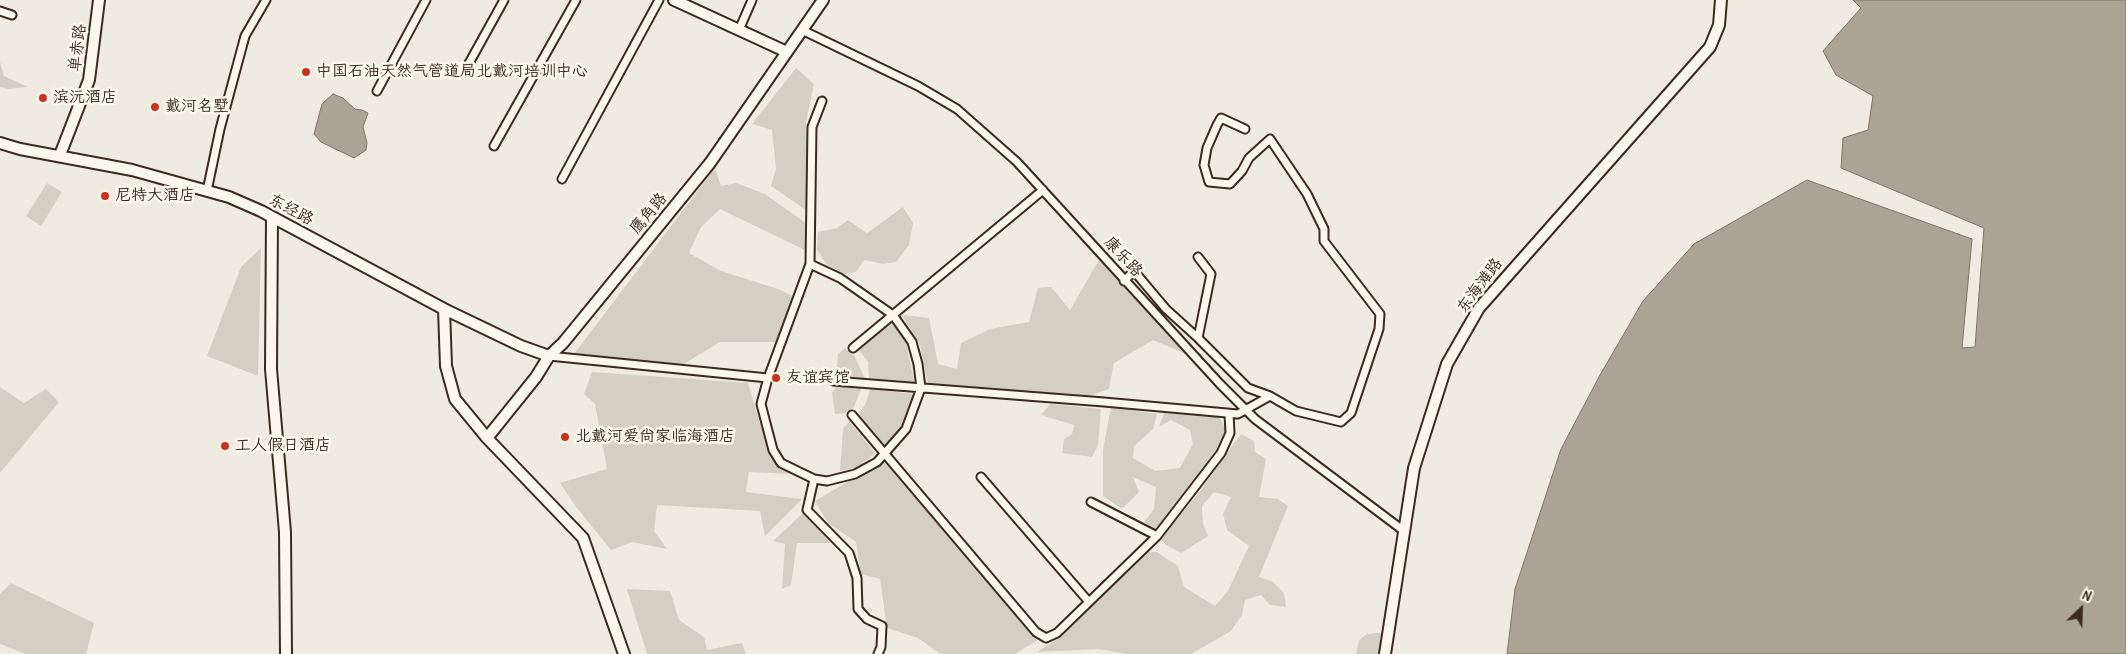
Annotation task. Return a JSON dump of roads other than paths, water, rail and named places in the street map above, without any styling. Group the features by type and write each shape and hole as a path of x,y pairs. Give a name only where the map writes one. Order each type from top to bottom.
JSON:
{"main road":[{"name":"单赤路","path":"60,155 90,80 99,0"},
{"path":"674,0 787,52"},
{"name":"鹰角路","path":"487,438 536,377 549,356 564,343 710,163 823,0"},
{"name":"东海滩路","path":"1386,654 1414,468 1447,364 1479,308 1710,47 1719,25 1721,0"},
{"name":"东经路","path":"0,143 132,170 229,197 272,217 444,309 521,346 549,356"},
{"path":"272,217 271,369 285,532 286,654"},
{"path":"444,309 446,366 455,399 487,438 582,538 624,654"}],"street":[{"path":"207,191 220,129 245,36 266,0"},
{"path":"377,91 426,0"},
{"path":"468,65 504,0"},
{"path":"494,146 576,0"},
{"path":"562,179 658,0"},
{"path":"739,30 752,0"},
{"path":"0,11 12,15"},
{"name":"康乐路","path":"802,30 918,86 957,109 1017,162 1124,281 1247,411 1287,444 1404,531"},
{"path":"810,264 840,278 893,315 912,342 918,364 921,388 906,429 878,462 855,474 826,481 814,479 781,463 773,450 760,404 810,264 812,127 822,101"},
{"path":"1124,281 1134,271 1166,309 1248,388 1270,396 1296,411 1341,422 1351,413 1379,329 1380,314 1324,241 1324,229 1307,194 1270,140 1249,158 1242,171 1230,184 1209,182 1204,165 1207,148 1221,118 1245,129"},
{"path":"853,348 1043,190"},
{"path":"1198,257 1211,274 1198,338"},
{"path":"549,356 768,378"},
{"path":"833,381 1229,414 1247,411 1270,396"},
{"path":"852,415 883,455 1036,632 1046,638 1057,633 1157,536 1220,453 1230,433 1229,414"},
{"path":"981,477 1089,602"},
{"path":"814,479 807,510 849,553 857,578 858,609 867,619 882,626 881,648 878,654"},
{"path":"1091,502 1157,536"}],"place":[{"name":"中国石油天然气管道局北戴河培训中心","path":"306,72"},
{"name":"滨沅酒店","path":"43,98"},
{"name":"戴河名墅","path":"155,107"},
{"name":"尼特大酒店","path":"105,196"},
{"name":"友谊宾馆","path":"776,378"},
{"name":"北戴河爱尚家临海酒店","path":"565,437"},
{"name":"工人假日酒店","path":"225,446"}]}
